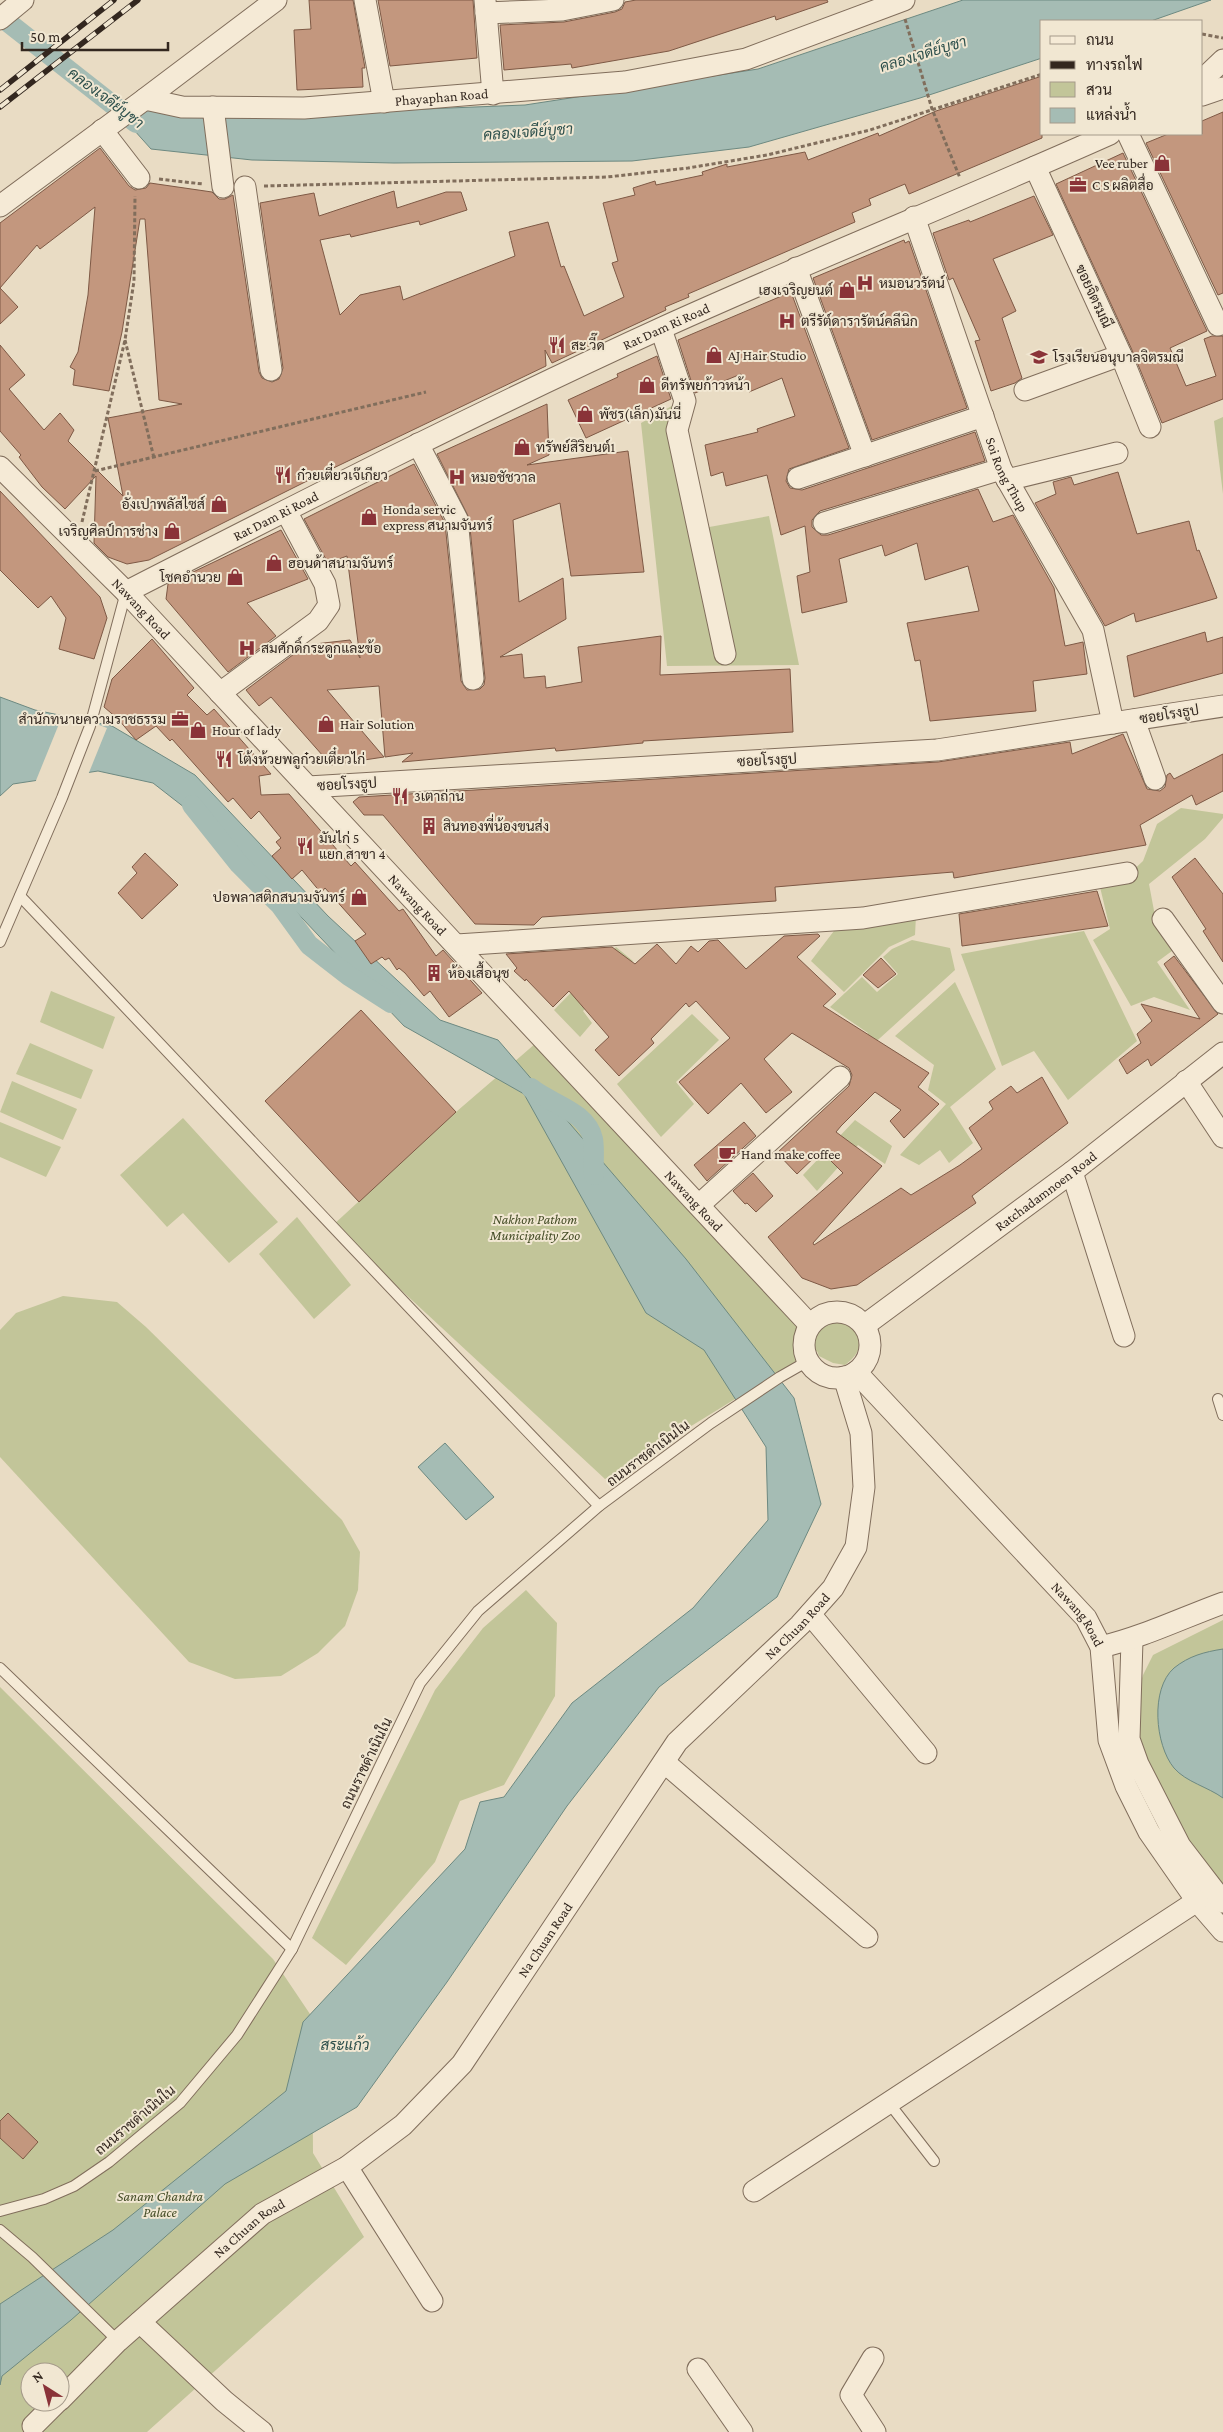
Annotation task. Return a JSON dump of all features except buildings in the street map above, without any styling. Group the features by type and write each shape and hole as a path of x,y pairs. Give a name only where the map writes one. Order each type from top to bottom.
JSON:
{"street":[{"path":"0,206 276,0"},
{"path":"365,0 384,102"},
{"path":"493,94 485,6 562,10 613,0"},
{"name":"Phayaphan Road","path":"142,101 182,107 214,115 625,82 746,58 904,9"},
{"path":"1203,79 1223,60"},
{"path":"1203,95 1223,88"},
{"path":"214,115 222,182"},
{"path":"105,127 139,178"},
{"name":"Rat Dam Ri Road","path":"126,592 418,444 661,329 796,268 1108,135"},
{"path":"1128,135 1218,325"},
{"name":"ซอยจิตรมณี","path":"1036,167 1121,355 1150,427"},
{"path":"245,187 271,370"},
{"name":"Soi Rong Thup","path":"914,217 1004,475 1093,630 1113,723"},
{"path":"796,268 865,456"},
{"path":"661,329 685,401 678,430 725,654"},
{"path":"1025,390 1121,355"},
{"path":"798,478 983,416"},
{"path":"418,444 457,519 473,679"},
{"path":"824,524 1004,475 1117,452"},
{"name":"Nawang Road","path":"0,467 76,545 126,592 810,1325"},
{"path":"220,693 318,621 329,605 326,584 286,511"},
{"name":"ซอยโรงธูป","path":"308,787 937,750 1223,706"},
{"path":"1134,720 1155,779"},
{"path":"457,946 864,918 1127,872"},
{"path":"1164,919 1223,1003"},
{"name":"Ratchadamnoen Road","path":"865,1325 1072,1172 1223,1053"},
{"path":"699,1205 840,1077"},
{"path":"1186,1081 1223,1136"},
{"path":"1072,1172 1124,1336"},
{"path":"837,1311 857,1317 870,1334 871,1345 867,1360 850,1375 834,1378 823,1375 808,1361 804,1343 810,1325 818,1318 837,1311"},
{"name":"Nawang Road","path":"850,1375 1086,1618 1101,1648 1109,1740 1126,1786 1149,1832 1197,1901 1223,1931"},
{"name":"Na Chuan Road","path":"70,2390 118,2341 262,2214 347,2167 403,2125 462,2064 677,1742 810,1614 833,1588 856,1547 864,1487 860,1434 850,1375"},
{"path":"1101,1648 1132,1640 1223,1603"},
{"path":"810,1614 926,1753"},
{"path":"1132,1640 1129,1739 1138,1764 1180,1846 1223,1902"},
{"path":"664,1762 867,1937"},
{"path":"754,2191 1197,1901"},
{"path":"347,2167 432,2301"},
{"path":"140,2322 224,2401 262,2432"},
{"path":"873,2358 851,2395 874,2432"},
{"path":"698,2369 742,2432"},
{"name":"Na Chuan Road","path":"33,2426 48,2412"}],"lane":[{"path":"0,942 62,798 90,726 126,592"},
{"path":"20,896 404,1304 599,1506"},
{"name":"ถนนราชดำเนินใน","path":"0,2211 44,2199 74,2186 109,2162 180,2103 237,2035 292,1949 420,1683 478,1611 599,1506 711,1423 780,1377 808,1361"},
{"path":"1218,1399 1223,1414"},
{"path":"0,1668 292,1949"},
{"path":"888,2103 934,2161"},
{"path":"0,2230 32,2257 118,2341"}],"path":[{"path":"904,9 932,109 967,195"},
{"path":"1203,34 1223,38"},
{"path":"245,187 608,177 688,168 767,155 870,130 1040,75"},
{"path":"76,545 125,340 134,281 134,202 139,178 222,182"},
{"path":"125,340 154,458"},
{"path":"95,471 426,392"}],"green space":[{"path":"679,402 693,530 769,516 799,665 667,666 641,423"},
{"path":"1223,417 1223,494 1214,421"},
{"path":"1181,808 1223,814 1223,818 1205,839 1149,884 1155,916 1176,948 1157,962 1190,1010 1154,997 1131,1006 1093,940 1110,929 1100,887 1124,879 1143,861 1157,824"},
{"path":"916,916 915,935 889,947 844,992 811,961 837,927"},
{"path":"1084,931 1137,1041 1068,1100 1034,1051 1002,1066 961,954"},
{"path":"912,940 950,948 955,970 869,1048 863,1044 868,1033 830,1007 862,977 877,992 898,974 883,957 892,949"},
{"path":"616,947 633,961 583,1011 592,1023 580,1037 554,1010"},
{"path":"955,982 996,1069 950,1107 973,1143 949,1163 940,1150 919,1165 900,1155 946,1104 928,1090 934,1065 895,1036"},
{"path":"51,991 115,1017 103,1049 40,1022"},
{"path":"692,1014 719,1040 676,1082 694,1104 661,1137 617,1084"},
{"name":"Nakhon Pathom Municipality Zoo","path":"543,1037 819,1328 832,1318 841,1321 855,1331 860,1343 853,1358 845,1365 833,1363 819,1356 817,1351 805,1356 605,1479 332,1226 456,1112"},
{"path":"30,1043 93,1070 81,1099 16,1074"},
{"path":"12,1081 77,1109 63,1140 0,1112"},
{"path":"183,1118 278,1222 229,1263 183,1213 167,1227 120,1175"},
{"path":"855,1120 892,1146 885,1164 858,1145 817,1191 803,1175"},
{"path":"0,1122 61,1147 46,1177 0,1157"},
{"path":"297,1217 351,1285 314,1319 259,1254"},
{"path":"63,1296 117,1302 146,1327 342,1520 360,1552 358,1590 345,1626 318,1653 281,1676 235,1679 189,1662 0,1457 0,1330 16,1313"},
{"path":"526,1590 557,1623 555,1696 504,1785 460,1801 435,1862 346,1965 312,1938 435,1690 483,1628"},
{"path":"1223,1620 1223,1899 1138,1772 1131,1714 1143,1675 1153,1655"},
{"name":"Sanam Chandra Palace","path":"0,1687 273,1959 312,2017 313,2153 364,2237 147,2432 0,2432"}],"water":[{"path":"963,0 1211,0 1154,20 1040,20 1040,59 920,98 749,147 632,161 394,163 252,160 151,149 125,120 144,109 249,116 525,105 758,69"},
{"name":"สระแก้ว","path":"0,697 35,710 112,726 195,775 328,916 440,1020 498,1040 686,1259 794,1398 821,1504 777,1597 659,1687 567,1806 447,1982 357,2107 225,2184 71,2320 2,2376 0,2385 0,2304 113,2230 286,2091 303,2022 465,1849 480,1802 504,1797 572,1703 693,1608 768,1520 766,1447 704,1350 646,1313 524,1094 404,1026 234,846 153,783 98,771 13,784 0,796"},
{"path":"445,1443 494,1497 466,1520 418,1467"},
{"path":"1223,1649 1223,1798 1191,1781 1174,1768 1163,1746 1159,1732 1158,1703 1166,1677 1174,1668 1185,1660 1197,1655"}],"pier":[{"path":"63,714 79,717 107,728 88,775 35,783"}],"waterway":[{"name":"คลองเจดีย์บูชา","path":"0,16 136,123"},
{"path":"192,805 239,864 280,905 309,945 349,976 391,1003"},
{"path":"531,1088 576,1115 589,1129 594,1143 594,1175"}],"railway":[{"path":"0,90 114,0"},
{"path":"0,107 138,0"}],"place":[{"name":"Vee ruber","path":"1162,163"},
{"name":"C S ผลิตสื่อ","path":"1078,185"},
{"name":"หมอนวรัตน์","path":"865,283"},
{"name":"เฮงเจริญยนต์","path":"847,290"},
{"name":"ตรีรัต์ดารารัตน์คลีนิก","path":"787,321"},
{"name":"สะ วี๊ด","path":"557,345"},
{"name":"AJ Hair Studio","path":"714,355"},
{"name":"โรงเรียนอนุบาลจิตรมณี","path":"1039,357"},
{"name":"ดีทรัพยก้าวหน้า","path":"647,385"},
{"name":"พัชร(เล็ก)มันนี่","path":"585,414"},
{"name":"ทรัพย์สิริยนต์1","path":"522,447"},
{"name":"ก๋วยเตี๋ยวเจ๊เกียว","path":"283,475"},
{"name":"หมอชัชวาล","path":"457,477"},
{"name":"อั่งเปาพลัสไซส์","path":"219,504"},
{"name":"Honda servic express สนามจันทร์","path":"369,517"},
{"name":"เจริญศิลป์การช่าง","path":"172,531"},
{"name":"ฮอนด้าสนามจันทร์","path":"274,563"},
{"name":"โชคอำนวย","path":"235,577"},
{"name":"สมศักดิ์กระดูกและข้อ","path":"247,648"},
{"name":"สำนักทนายความราชธรรม","path":"180,719"},
{"name":"Hair Solution","path":"326,724"},
{"name":"Hour of lady","path":"198,730"},
{"name":"โต้งห้วยพลูก๋วยเตี๋ยวไก่","path":"224,759"},
{"name":"3เตาถ่าน","path":"400,796"},
{"name":"สินทองพี่น้องขนส่ง","path":"429,826"},
{"name":"มันไก่ 5 แยก สาขา 4","path":"305,846"},
{"name":"ปอพลาสติกสนามจันทร์","path":"359,897"},
{"name":"ห้องเสื้อนุช","path":"434,973"},
{"name":"Hand make coffee","path":"727,1154"}]}
